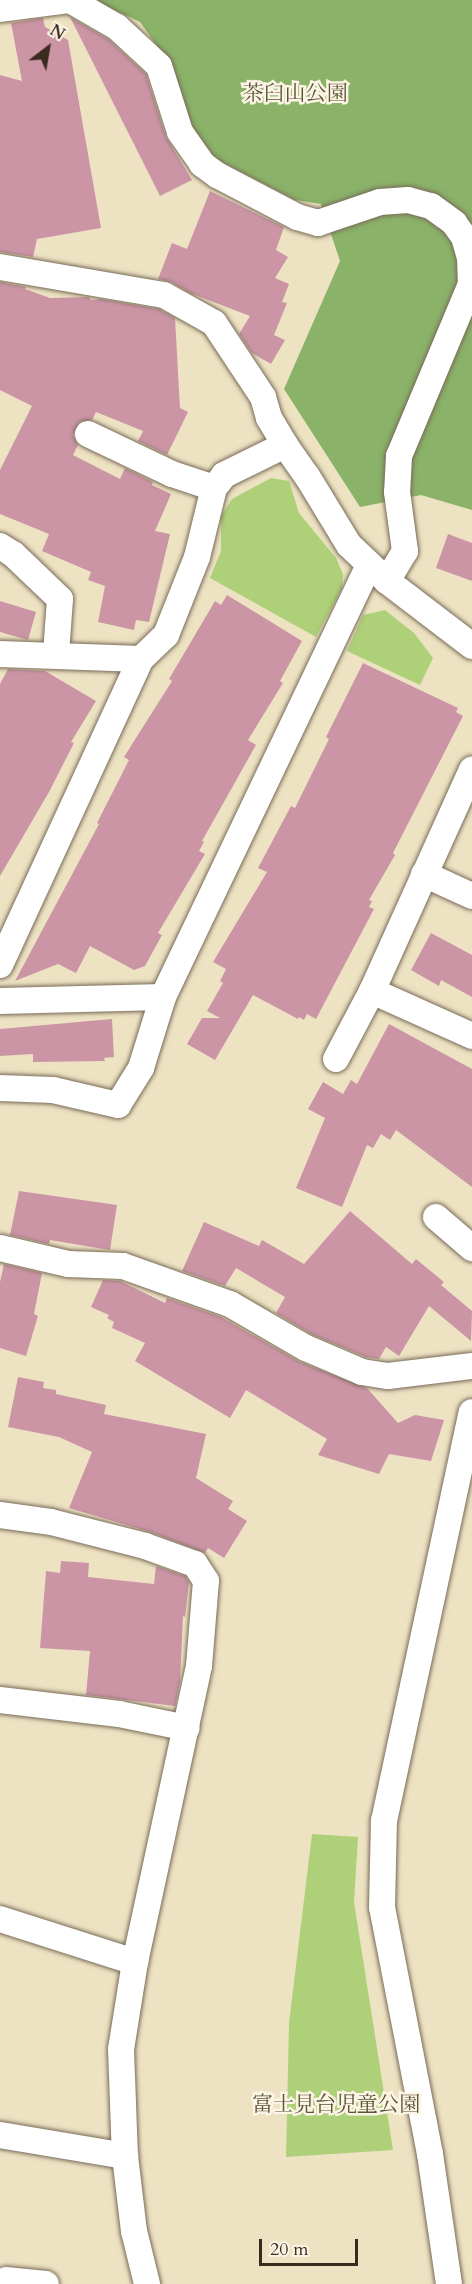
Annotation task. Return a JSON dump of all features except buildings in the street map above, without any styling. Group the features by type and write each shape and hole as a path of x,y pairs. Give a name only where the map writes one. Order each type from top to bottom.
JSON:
{"street":[{"path":"0,9 70,0 117,27 159,66 180,132 202,164 218,176 297,217 318,223 380,202 408,200 431,206 454,223 464,237 471,258 471,284 399,456 397,492 405,551 378,573 163,997 141,1068 118,1105 53,1090 0,1088"},
{"path":"0,267 164,295 214,323 263,397 269,418 308,476 349,545 378,573 472,646"},
{"path":"88,434 172,474 214,488"},
{"path":"0,965 141,659 166,635 197,557 214,488 224,475 285,445"},
{"path":"0,546 13,554 60,599 56,654"},
{"path":"0,654 56,654 141,659"},
{"path":"336,1059 372,991 472,770"},
{"path":"424,874 472,896"},
{"path":"372,991 472,1036"},
{"path":"0,1001 163,997"},
{"path":"436,1217 472,1248"},
{"path":"0,1248 68,1264 123,1266 230,1304 306,1348 362,1372 388,1376 472,1366"},
{"path":"449,2284 430,2154 382,1907 384,1832 472,1412"},
{"path":"0,1515 51,1522 145,1546 195,1564 206,1581 199,1666 135,1962 121,2049 125,2156 134,2231 144,2284"},
{"path":"0,1700 119,1714 187,1728"},
{"path":"0,1918 135,1962"},
{"path":"0,2135 125,2156"},
{"path":"6,2280 46,2284"}],"green space":[{"name":"茶臼山公園","path":"93,0 472,0 472,510 421,495 360,507 284,389 340,261 321,204 295,200 216,159 187,121 172,67 140,22"},
{"path":"271,478 289,481 299,513 336,558 343,574 342,588 316,637 210,578 221,551 221,516 232,499"},
{"path":"385,610 414,633 433,658 420,685 347,651 363,615"},
{"name":"富士見台児童公園","path":"312,1834 358,1837 354,1902 393,2150 286,2157 289,2023"}]}
